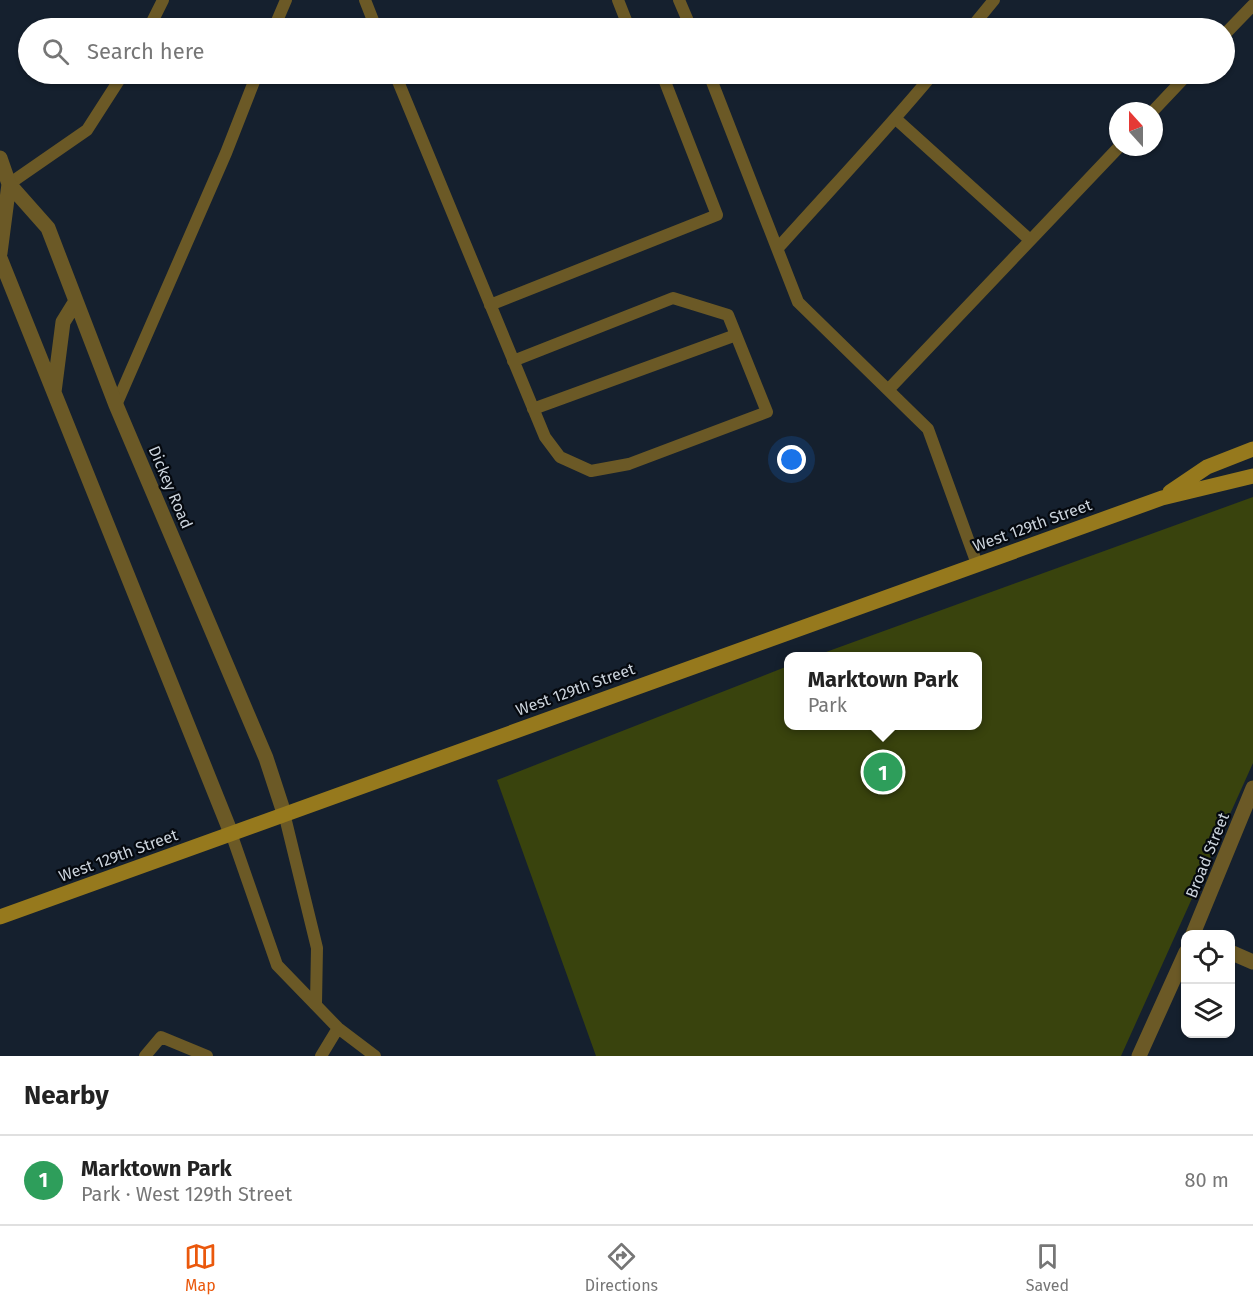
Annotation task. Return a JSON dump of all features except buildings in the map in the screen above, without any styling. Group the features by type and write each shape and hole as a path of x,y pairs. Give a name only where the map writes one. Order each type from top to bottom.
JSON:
{"main road":[{"name":"West 129th Street","path":"1162,498 1207,467 1253,449"},
{"name":"West 129th Street","path":"0,917 1162,498 1253,476"}],"street":[{"name":"Dickey Road","path":"0,158 9,184 48,228 116,405 266,758 284,813"},
{"name":"Dickey Road","path":"0,253 9,184"},
{"path":"0,258 231,833"},
{"path":"54,395 63,322 76,301"},
{"name":"Broad Street","path":"1195,930 1253,788"},
{"path":"1235,954 1253,962"},
{"path":"1139,1056 1181,961"}],"lane":[{"path":"154,18 163,0"},
{"path":"278,18 286,0"},
{"path":"365,0 372,18"},
{"path":"618,0 625,18"},
{"path":"679,0 687,18"},
{"path":"979,18 994,0"},
{"path":"1235,24 1253,5"},
{"path":"9,184 87,130 117,84"},
{"path":"116,405 226,153 253,84"},
{"path":"399,84 513,361 545,437 560,457 591,471 629,464 767,412 728,315 673,298 513,361"},
{"path":"490,305 717,215 666,84"},
{"path":"713,84 798,302 928,429 977,564"},
{"path":"778,248 837,180 896,119 925,84"},
{"path":"1162,102 1179,84"},
{"path":"896,119 1030,240"},
{"path":"888,390 1110,156"},
{"path":"533,409 736,335"},
{"path":"284,813 317,948 316,1003"},
{"path":"231,833 278,965 338,1028 375,1056"},
{"path":"321,1056 338,1028"},
{"path":"145,1056 161,1037 207,1056"}],"green space":[{"path":"1253,497 1253,763 1121,1056 596,1056 497,780 784,668 784,730 982,730 982,652 826,652"}],"place":[{"name":"Marktown Park","path":"883,772"}]}
